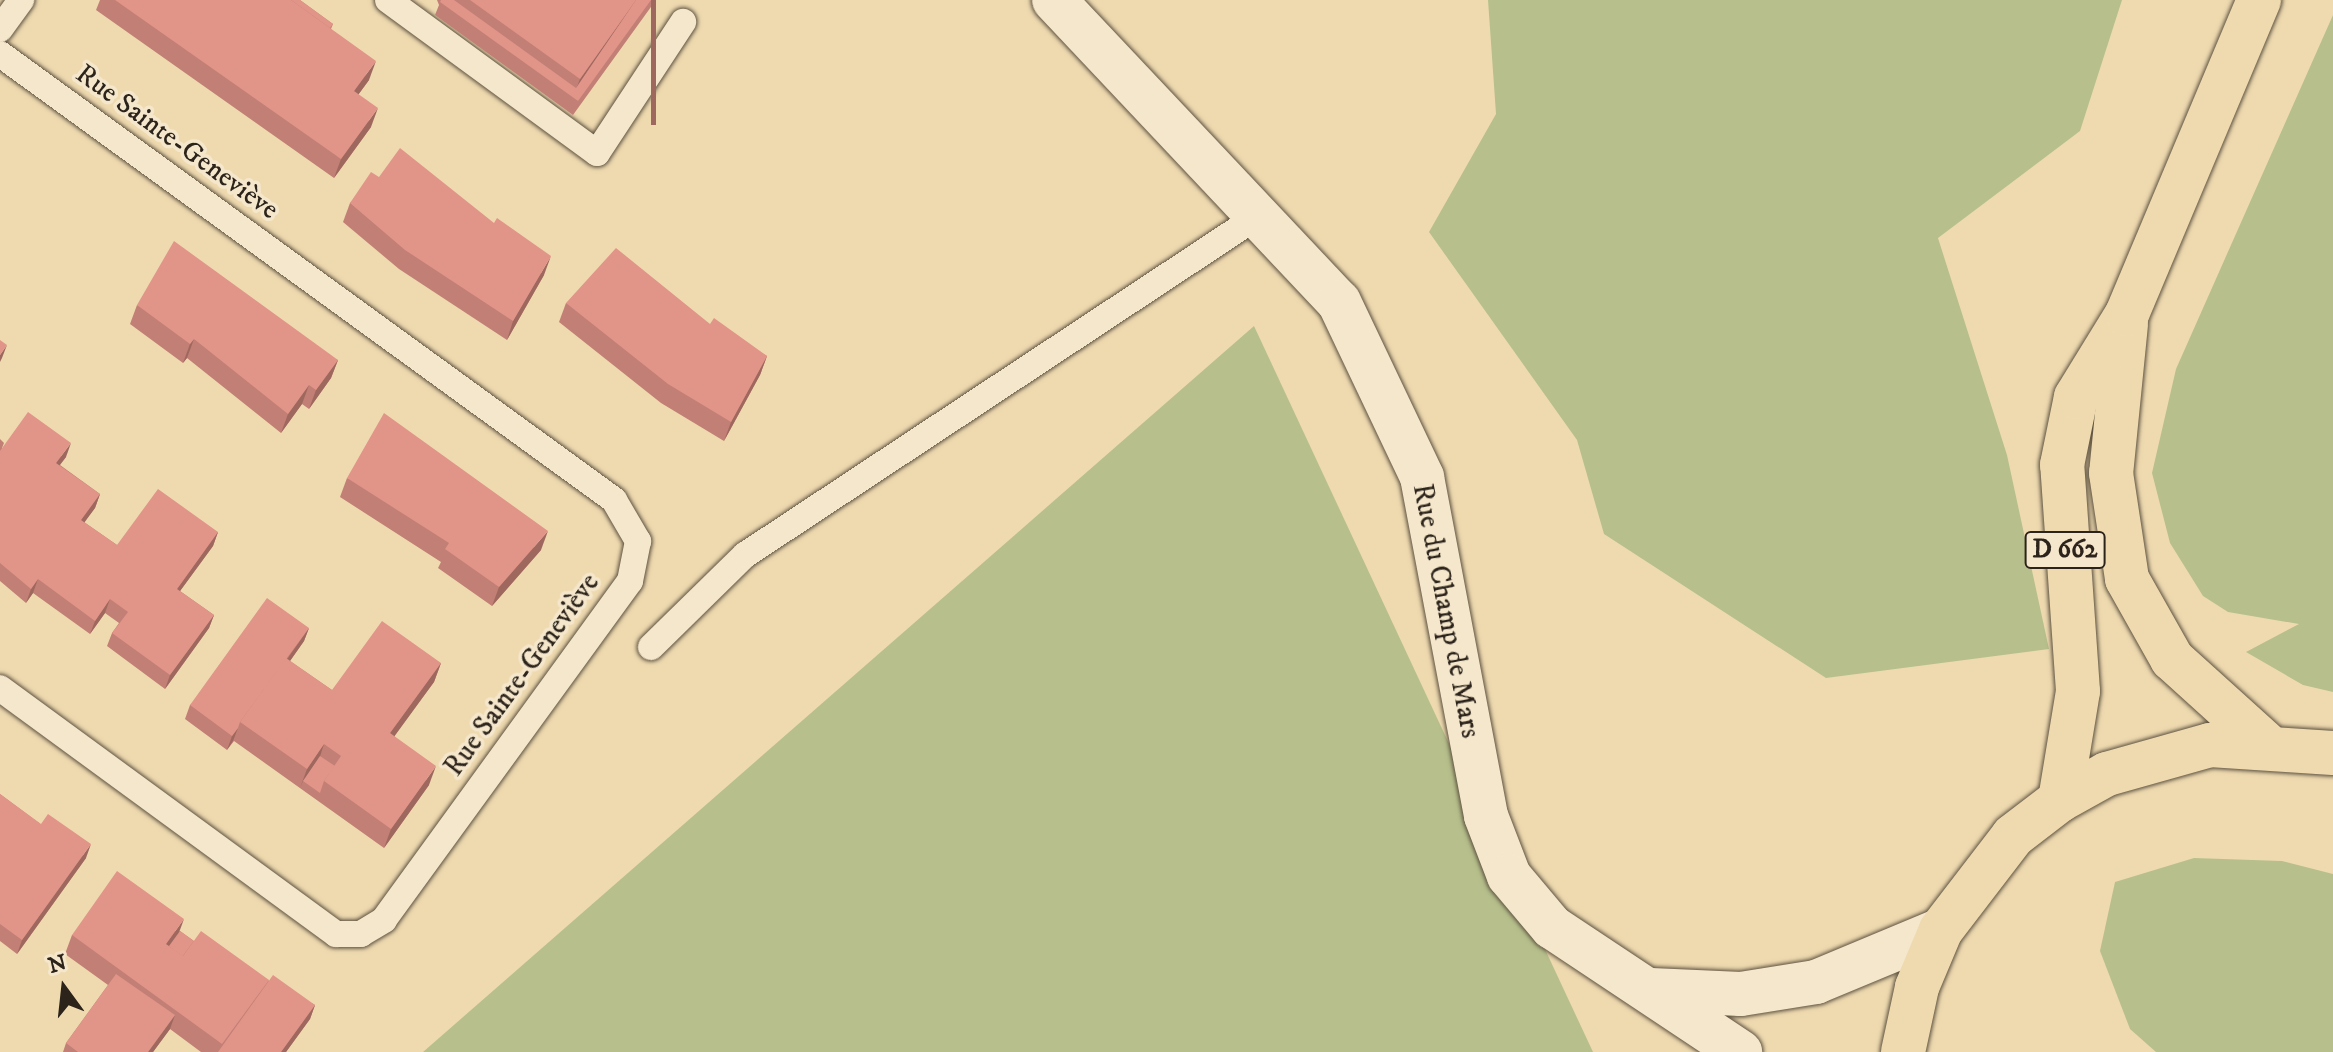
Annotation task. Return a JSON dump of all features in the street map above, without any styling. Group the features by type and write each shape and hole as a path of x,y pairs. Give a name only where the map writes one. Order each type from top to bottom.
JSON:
{"main road":[{"name":"D 662","path":"2060,800 2078,691 2062,465 2076,397 2127,314 2259,0"},
{"name":"D 662","path":"2127,314 2111,473 2127,579 2172,659 2265,743"},
{"path":"1903,1052 1917,987 1941,930 2003,847 2060,800 2157,756 2265,743 2333,753"}],"street":[{"name":"Rue du Champ de Mars","path":"1054,0 1261,214 1339,302 1422,477 1486,816 1509,876 1552,927 1740,1052"},
{"name":"Rue du Champ de Mars","path":"1651,990 1741,994 1816,982 1941,930"}],"lane":[{"path":"0,29 21,0"},
{"path":"388,0 597,153 683,22"},
{"name":"Rue Sainte-Geneviève","path":"0,54 614,500 638,541 630,581 384,920 361,934 336,934 0,688"},
{"path":"651,647 745,555 1261,214"}],"green space":[{"path":"1488,0 2122,0 2080,131 1938,238 2007,455 2049,649 1826,678 1604,534 1577,440 1429,232 1496,114"},
{"path":"2333,15 2333,692 2303,685 2246,652 2299,624 2228,612 2203,596 2170,543 2152,473 2176,369"},
{"path":"1254,326 1593,1052 423,1052"},
{"path":"2194,858 2282,861 2333,874 2333,1052 2156,1052 2130,1029 2100,951 2115,882"}],"building":[{"path":"115,0 291,0 376,61 354,91 378,108 341,159"},
{"path":"291,0 300,0 333,24 330,28"},
{"path":"441,0 454,0 576,88 636,0 651,0 578,101"},
{"path":"470,0 636,0 580,79"},
{"path":"400,148 494,223 497,218 551,256 513,321 405,250 350,203 371,172 379,177"},
{"path":"174,241 338,360 316,390 309,385 288,414 194,339 190,344 137,305"},
{"path":"616,248 710,324 714,318 767,356 731,422 668,384 566,303"},
{"path":"0,340 7,345 0,355"},
{"path":"28,412 71,443 56,463 100,494 81,520 117,545 158,489 218,532 177,589 214,615 170,675 112,633 128,612 110,599 95,621 38,579 31,589 0,563 0,451"},
{"path":"384,413 548,531 499,587 445,549 449,543 347,478"},
{"path":"267,598 309,628 232,736 190,705"},
{"path":"382,621 441,663 390,733 436,766 391,829 324,781 341,756 324,744 307,769 240,722 286,658 332,690"},
{"path":"320,756 335,766 320,793 303,781"},
{"path":"0,794 41,824 48,814 91,844 22,940 0,924"},
{"path":"117,871 184,919 166,944 183,956 201,931 269,980 222,1044 72,935"},
{"path":"180,931 194,941 183,956 169,946"},
{"path":"116,974 175,1015 148,1052 78,1052 66,1043"},
{"path":"273,975 315,1005 281,1052 218,1052"}]}
